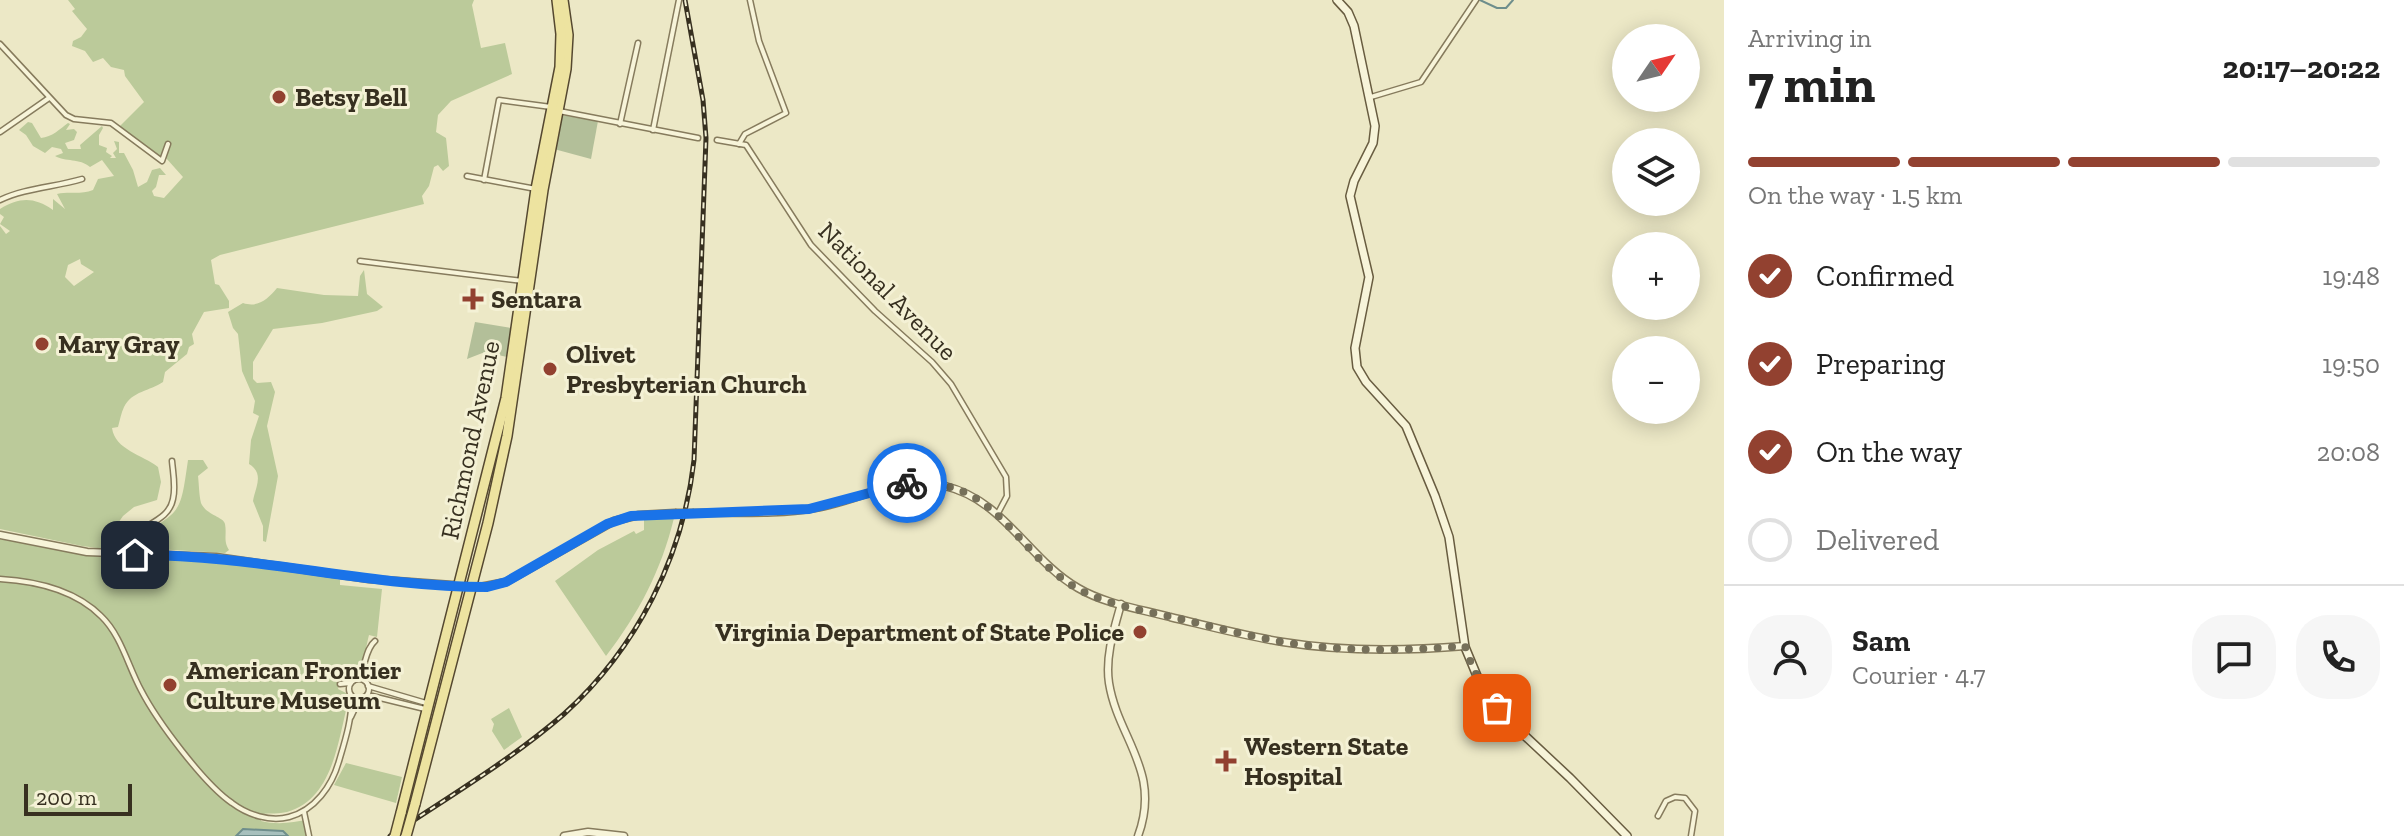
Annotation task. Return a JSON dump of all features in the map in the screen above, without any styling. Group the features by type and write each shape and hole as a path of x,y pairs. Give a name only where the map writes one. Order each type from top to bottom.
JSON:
{"main road":[{"name":"Richmond Avenue","path":"555,109 561,57 557,0"},
{"name":"Richmond Avenue","path":"406,836 502,461 539,189 568,56 563,0"},
{"path":"1337,0 1354,26 1371,97 1375,134 1351,192 1369,277 1355,360 1366,382 1406,426 1435,496 1449,537 1465,646 1473,669 1501,712 1627,836"},
{"name":"Richmond Avenue","path":"395,836 408,788 402,775 409,771 414,749 419,744 499,434 526,282"}],"street":[{"path":"653,130 679,0"},
{"path":"717,140 739,144 745,134 786,113 759,41 750,0"},
{"path":"1371,97 1421,82 1476,0"},
{"path":"620,124 638,43"},
{"path":"0,44 69,117 111,123 161,161 165,159 168,144"},
{"path":"0,132 49,98"},
{"path":"484,180 499,100 698,138"},
{"name":"National Avenue","path":"739,144 746,145 811,245 948,380 1006,477 1007,496 998,513"},
{"path":"467,176 539,189"},
{"path":"0,200 82,179"},
{"path":"360,261 526,282"},
{"path":"123,555 127,541 138,530 161,518 171,507 174,495 172,461"},
{"path":"0,535 58,548 123,555 216,557 369,579 491,587 506,582 618,520 645,514 809,509 890,486 916,482 939,484 977,498 998,513 1061,577 1083,591 1121,604 1307,646 1368,650 1465,646"},
{"path":"0,579 43,585 99,614 113,632 155,714 205,777 230,803 249,813 269,818 304,812 316,802 334,775 349,719 353,681 365,665 370,646 375,641"},
{"path":"1121,604 1108,659 1108,677 1111,695 1143,776 1145,805 1138,836"},
{"path":"349,719 368,685 365,665"},
{"path":"428,707 368,685 360,679 340,684 351,695 363,698 372,696 439,710"},
{"path":"1658,816 1666,801 1675,797 1685,798 1695,811 1691,836"},
{"path":"304,812 309,836"},
{"path":"564,836 588,832 624,836"}],"green space":[{"path":"68,0 474,0 472,5 481,48 505,43 512,74 451,101 438,115 436,132 446,138 449,166 443,171 438,165 434,167 429,186 422,196 424,204 220,255 211,260 215,284 219,285 229,301 229,308 204,312 192,334 194,344 187,354 165,372 163,382 136,394 127,402 118,427 112,428 118,442 158,467 161,482 157,500 134,507 123,516 114,529 111,544 117,547 113,550 0,529 0,226 6,234 10,231 0,224 4,217 0,209 27,200 53,210 53,199 65,209 57,194 93,190 98,179 114,176 102,160 90,167 55,156 63,153 61,149 52,147 45,153 33,146 19,130 28,122 32,123 41,138 68,123 66,130 74,129 77,132 74,140 65,143 68,149 81,149 80,145 102,126 99,145 107,148 106,152 112,156 110,158 116,158 114,141 119,142 119,153 124,153 138,187 147,182 152,170 160,168 166,175 159,175 152,191 154,196 164,198 183,177 166,158 119,127 144,102 124,70 111,67 103,58 93,62 85,51 72,46 73,41 87,29 72,11 75,9","holes":["80,259 81,264 94,272 74,286 65,277 68,265"]},
{"path":"561,115 598,121 591,159 554,149"},
{"path":"364,270 367,294 383,307 322,323 273,329 253,362 253,379 257,383 271,382 275,392 267,426 278,476 266,542 263,541 263,526 253,501 258,477 249,464 251,440 259,416 253,413 255,401 242,371 238,334 228,312 243,303 262,302 277,288 358,296 360,276"},
{"path":"475,322 511,328 507,357 485,352 467,359"},
{"path":"188,460 203,460 208,468 198,476 201,503 224,522 229,550 225,553 138,548 134,545 136,539 176,510 183,492"},
{"path":"674,518 648,591 606,656 555,581 598,550 634,531 636,534 644,530 644,519"},
{"name":"American Frontier Culture Museum","path":"0,539 101,557 218,561 328,577 340,580 340,585 382,589 377,637 369,635 359,670 341,680 338,689 346,693 348,702 336,751 324,782 315,795 302,805 287,812 262,814 261,821 273,823 309,819 312,836 0,836"},
{"path":"509,708 522,737 504,750 492,731 494,724 491,719"},
{"path":"346,763 402,777 396,803 334,785"}],"water":[{"path":"243,829 283,831 288,836 236,836"}],"waterway":[{"path":"1480,0 1497,8 1506,8 1513,0"}],"railway":[{"path":"390,836 501,763 564,714 614,660 652,599 667,566 688,496 694,460 706,138 703,100 685,0"}],"way so far":[{"path":"907,483 939,484 977,498 1001,516 1046,565 1083,591 1099,598 1252,636 1307,646 1376,650 1465,646 1473,669 1497,708"}],"place":[{"name":"Betsy Bell","path":"279,97"},
{"name":"Sentara","path":"473,299"},
{"name":"Mary Gray","path":"42,344"},
{"name":"Olivet Presbyterian Church","path":"550,369"},
{"name":"Virginia Department of State Police","path":"1140,632"},
{"name":"American Frontier Culture Museum","path":"170,685"},
{"name":"Western State Hospital","path":"1226,761"}],"route":[{"path":"135,555 216,557 369,579 487,587 506,582 607,524 631,516 649,513 796,511 835,504 884,487 907,483"}]}
